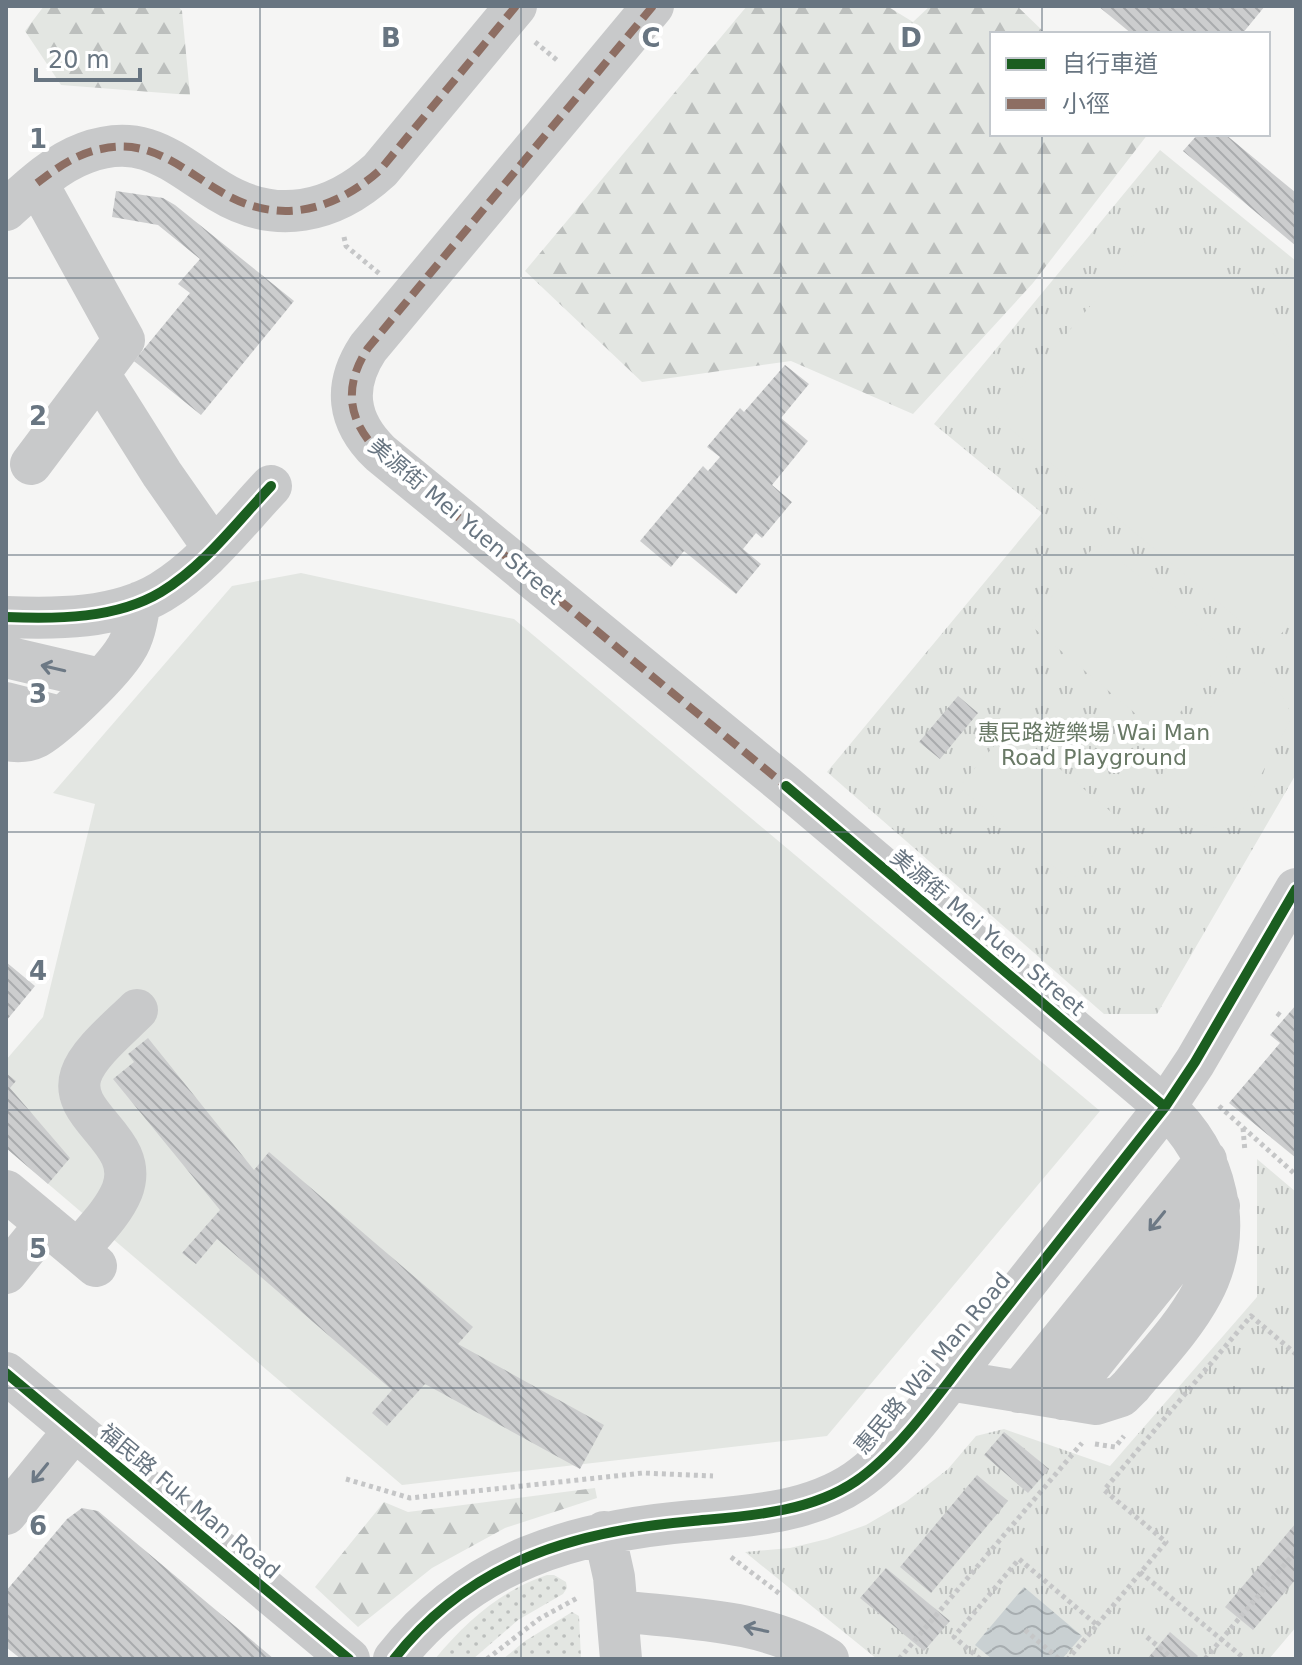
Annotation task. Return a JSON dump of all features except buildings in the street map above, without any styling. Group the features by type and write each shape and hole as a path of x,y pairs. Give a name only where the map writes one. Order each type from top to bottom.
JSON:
{"street":[{"name":"美源街 Mei Yuen Street","path":"653,6 368,348 358,363 352,381 354,414 368,442 786,786 1165,1107 1191,1133 1206,1160 1218,1227 1079,1415"},
{"path":"6,210 66,162 84,153 123,146 163,154 219,191 261,209 311,209 337,201 360,188 380,170 511,12"},
{"path":"31,464 124,340 37,183"},
{"path":"99,374 162,474 213,547"},
{"path":"6,617 51,619 96,614 140,602 189,571 271,486"},
{"path":"6,740 24,741 36,737 100,679 125,652 140,602"},
{"path":"6,657 100,679"},
{"path":"6,703 61,717"},
{"name":"惠民路 Wai Man Road","path":"394,1659 441,1607 476,1582 541,1552 604,1532 809,1504 855,1482 890,1451 949,1380 1165,1107 1195,1062 1296,889"},
{"path":"6,1191 87,1258 123,1188 125,1169 121,1151 83,1103 79,1088 81,1075 88,1060 137,1010"},
{"path":"1019,1392 1206,1160"},
{"path":"6,1273 46,1224"},
{"name":"福民路 Fuk Man Road","path":"6,1373 349,1659"},
{"path":"949,1380 1019,1392 1079,1415"},
{"path":"6,1514 74,1431"},
{"path":"604,1532 618,1611 621,1659"},
{"path":"618,1611 754,1628 804,1645 828,1659"}],"path":[{"path":"511,12 587,85"},
{"path":"337,201 346,246 409,298"},
{"path":"1212,1100 1296,1175"},
{"path":"1068,1659 1166,1542 1104,1490 1251,1316 1296,1354"},
{"path":"899,1659 1079,1415"},
{"path":"346,1479 410,1498 643,1473 713,1476"},
{"path":"1205,1659 1296,1551"},
{"path":"980,1659 954,1637 1019,1559 1097,1625"},
{"path":"1140,1572 1245,1659"},
{"path":"487,1659 539,1619 579,1597"},
{"path":"1025,1630 1059,1659"},
{"path":"1147,1637 1172,1659"}],"green space":[{"path":"44,6 178,6 182,11 190,95 61,85 25,31"},
{"path":"747,6 887,6 913,22 930,6 1017,6 1044,32 990,32 990,136 1146,136 1033,283 913,414 791,361 642,382 525,271"},
{"name":"惠民路遊樂場 Wai Man Road Playground","path":"1160,150 1296,261 1296,774 1157,1014 1104,1014 827,772 1042,513 934,424"},
{"path":"1152,233 1296,353 1296,616 1271,646 996,417"},
{"path":"1098,542 1230,653 1161,735 1029,624"},
{"path":"301,573 514,619 1100,1111 827,1436 402,1485 6,1148 6,1060 43,1017 95,804 53,793 232,586"},
{"path":"1246,678 1276,690 1286,703 1291,719 1240,814 1226,825 1213,828 1193,819 1168,796 1162,777 1167,760 1226,688"},
{"path":"1010,727 1122,821 1071,881 959,787"},
{"path":"1257,1159 1296,1192 1296,1627 1269,1659 877,1659 745,1552 790,1548 866,1525 907,1501 948,1469 976,1436 1004,1429 1110,1466 1257,1297"},
{"path":"595,1488 597,1498 505,1528 432,1568 358,1627 315,1587 384,1502 408,1512"},
{"path":"554,1575 566,1582 567,1588 563,1594 518,1620 473,1659 435,1659 485,1609 514,1589"},
{"path":"572,1612 579,1616 581,1659 503,1659 525,1641"}],"water":[{"path":"1024,1587 1082,1636 1062,1659 992,1659 975,1645"}],"marked path":[{"path":"37,183 83,154 101,149 134,148 163,157 239,201 261,208 282,211 323,205 362,185 380,170 516,6"},
{"path":"653,6 368,348 355,376 352,403 361,428 380,453 786,786"}],"cycle path":[{"path":"6,617 86,615 144,601 192,570 271,486"},
{"path":"786,786 1165,1107"},
{"path":"394,1659 424,1625 456,1598 491,1575 528,1557 607,1533 756,1515 798,1506 838,1492 872,1468 920,1418 1165,1107 1195,1062 1296,889"},
{"path":"6,1373 349,1659"}]}
